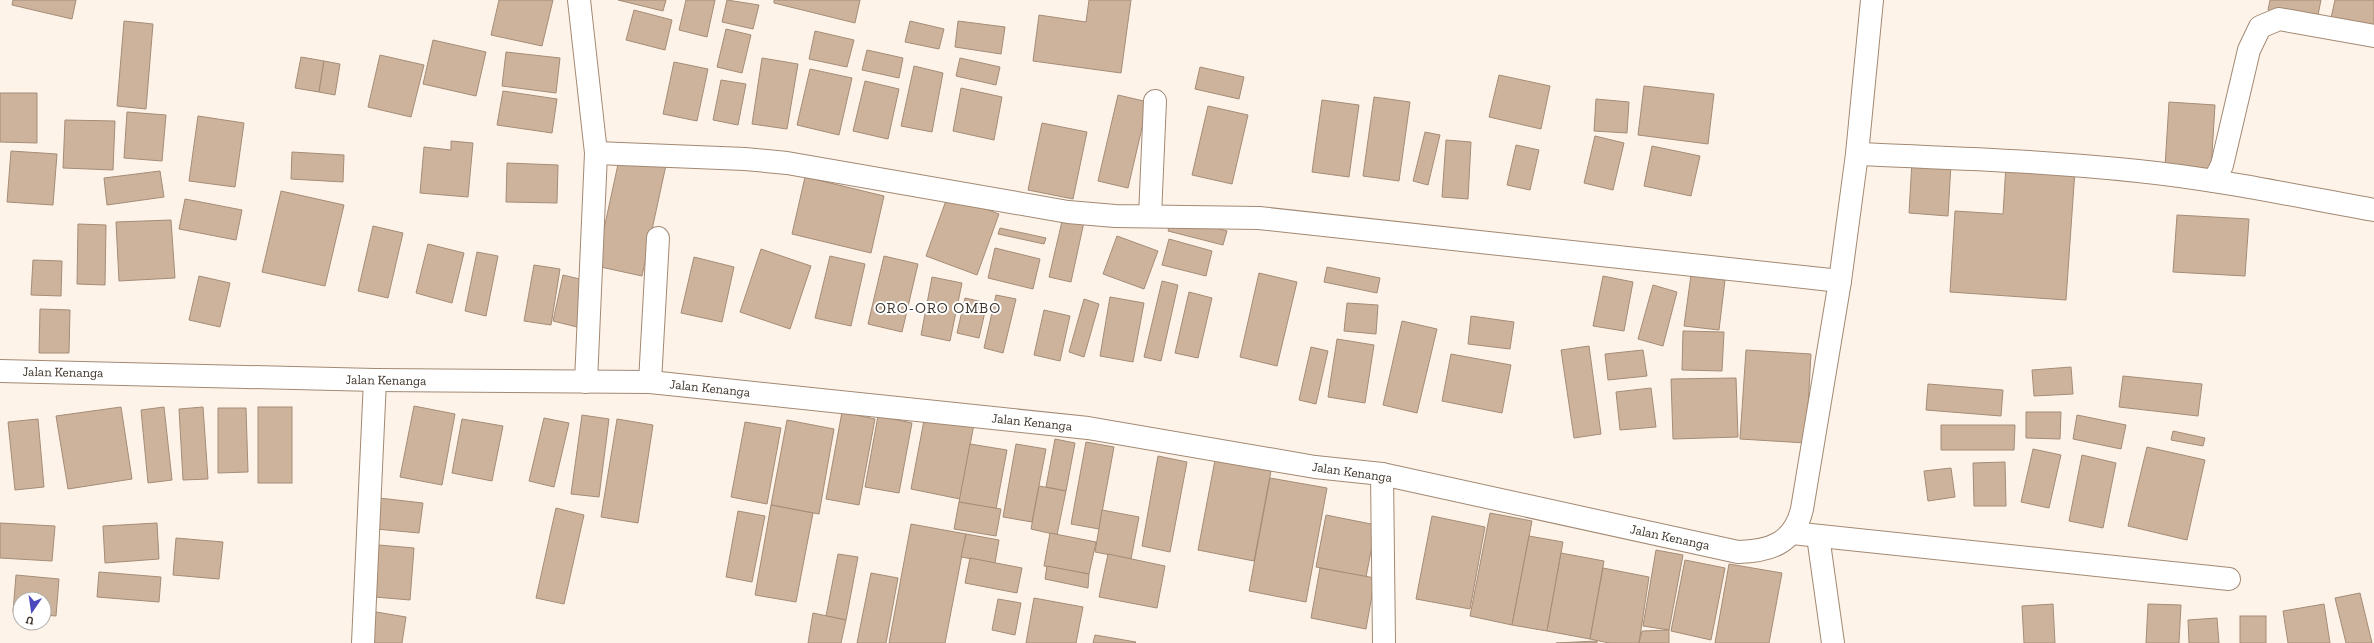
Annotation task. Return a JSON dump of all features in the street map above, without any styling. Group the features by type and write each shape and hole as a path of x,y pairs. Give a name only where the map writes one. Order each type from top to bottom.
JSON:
{"street":[{"path":"579,0 596,153 586,382"},
{"name":"Jalan Kenanga","path":"0,371 375,380 650,382 1088,428 1315,467 1382,474 1738,552 1769,548 1782,542 1792,532 1799,520 1802,509 1840,281 1857,154 1872,0"},
{"path":"2214,181 2222,165 2250,50 2260,27 2279,19 2374,36"},
{"path":"1150,216 1155,100"},
{"path":"596,153 745,159 787,163 1068,212 1115,216 1259,218 1840,281"},
{"path":"1857,154 1993,159 2138,171 2214,181 2374,210"},
{"path":"650,382 658,238"},
{"path":"363,643 375,380"},
{"path":"1382,474 1384,643"},
{"path":"1792,532 2229,579"},
{"path":"1818,536 1833,643"}],"building":[{"path":"13,0 76,0 72,19 12,5"},
{"path":"499,0 553,0 542,46 491,35"},
{"path":"618,0 666,0 663,11"},
{"path":"686,0 715,0 707,37 679,30"},
{"path":"727,0 759,5 753,29 722,22"},
{"path":"774,0 860,0 855,23 774,3"},
{"path":"1089,0 1131,0 1121,73 1033,61 1039,15 1086,22"},
{"path":"2270,0 2321,0 2317,20 2268,10"},
{"path":"2335,0 2374,0 2374,27 2331,18"},
{"path":"634,10 672,20 665,50 626,40"},
{"path":"124,21 153,24 146,109 117,106"},
{"path":"910,21 944,29 939,49 905,42"},
{"path":"958,21 1005,27 1001,54 955,47"},
{"path":"726,29 751,35 742,73 717,67"},
{"path":"815,31 854,40 847,67 809,59"},
{"path":"433,40 486,52 476,96 423,84"},
{"path":"867,50 903,58 899,78 862,70"},
{"path":"506,52 560,58 556,93 502,86"},
{"path":"380,55 424,65 411,117 368,107"},
{"path":"301,57 324,61 319,92 295,88"},
{"path":"762,58 798,64 787,129 752,124"},
{"path":"960,58 1000,67 996,85 956,76"},
{"path":"324,61 340,64 335,95 319,92"},
{"path":"674,62 708,69 697,121 663,114"},
{"path":"914,66 943,73 932,132 901,126"},
{"path":"1200,67 1244,77 1239,99 1195,89"},
{"path":"810,69 852,78 839,135 797,125"},
{"path":"1499,75 1550,86 1541,129 1489,117"},
{"path":"721,80 746,84 738,125 713,120"},
{"path":"865,81 899,89 888,139 853,131"},
{"path":"1644,86 1714,94 1708,144 1638,135"},
{"path":"961,88 1002,97 994,140 953,131"},
{"path":"503,91 557,99 552,133 497,125"},
{"path":"0,93 37,93 37,143 0,142"},
{"path":"1118,95 1148,102 1128,188 1098,181"},
{"path":"1374,97 1410,102 1399,181 1363,176"},
{"path":"1596,99 1629,102 1627,133 1594,131"},
{"path":"1322,100 1359,105 1349,177 1312,172"},
{"path":"2169,102 2215,105 2211,170 2165,167"},
{"path":"1208,106 1248,115 1232,184 1192,175"},
{"path":"127,112 166,115 162,161 124,158"},
{"path":"198,116 244,123 235,187 189,181"},
{"path":"65,120 115,121 113,170 63,168"},
{"path":"1042,123 1087,132 1073,199 1028,190"},
{"path":"1425,132 1440,135 1428,185 1413,181"},
{"path":"1595,136 1624,143 1613,190 1584,183"},
{"path":"1446,140 1471,142 1468,199 1442,197"},
{"path":"451,141 473,143 468,197 420,193 424,147 451,150"},
{"path":"1516,145 1539,150 1530,190 1507,185"},
{"path":"1652,146 1700,156 1691,196 1644,186"},
{"path":"11,151 57,154 53,205 7,202"},
{"path":"292,152 344,155 343,182 291,179"},
{"path":"620,155 666,165 642,276 596,266"},
{"path":"1912,161 1951,164 1948,216 1909,213"},
{"path":"507,163 558,165 557,203 506,202"},
{"path":"2006,165 2075,170 2066,300 1950,292 1955,211 2003,214"},
{"path":"160,171 164,197 107,205 104,178"},
{"path":"805,177 884,196 871,253 792,234"},
{"path":"281,191 344,205 325,286 262,272"},
{"path":"948,195 999,214 977,275 926,256"},
{"path":"185,199 242,210 236,240 179,229"},
{"path":"2177,215 2249,219 2245,276 2173,272"},
{"path":"1172,216 1227,231 1223,245 1168,231"},
{"path":"1063,217 1084,222 1071,282 1049,277"},
{"path":"171,220 175,278 119,281 116,222"},
{"path":"78,224 106,225 105,285 77,284"},
{"path":"373,226 403,233 388,298 358,291"},
{"path":"1000,228 1046,238 1044,244 998,234"},
{"path":"1117,236 1158,251 1144,289 1103,274"},
{"path":"1169,239 1212,251 1206,276 1162,265"},
{"path":"428,244 464,253 452,303 416,293"},
{"path":"995,248 1040,259 1033,289 988,278"},
{"path":"761,249 811,266 790,329 740,312"},
{"path":"477,252 498,256 486,316 465,311"},
{"path":"830,256 865,264 851,326 815,318"},
{"path":"884,256 918,264 902,332 868,324"},
{"path":"694,257 734,267 722,322 681,313"},
{"path":"33,260 62,261 61,296 31,295"},
{"path":"534,265 560,269 551,325 524,321"},
{"path":"1327,267 1380,278 1377,293 1324,282"},
{"path":"1259,273 1297,282 1277,366 1240,357"},
{"path":"563,275 588,281 577,327 553,321"},
{"path":"1691,275 1725,280 1719,330 1684,326"},
{"path":"199,276 230,283 220,327 189,320"},
{"path":"1603,276 1633,282 1624,331 1593,326"},
{"path":"932,277 962,283 950,341 921,335"},
{"path":"1162,281 1178,285 1161,361 1144,357"},
{"path":"1653,285 1677,292 1663,346 1638,339"},
{"path":"1189,292 1212,298 1198,358 1175,353"},
{"path":"996,295 1016,299 1003,353 984,348"},
{"path":"1110,297 1144,303 1133,362 1100,356"},
{"path":"965,298 987,303 979,338 957,333"},
{"path":"1084,299 1099,304 1084,357 1069,352"},
{"path":"1347,303 1378,305 1376,334 1344,331"},
{"path":"40,309 70,310 69,353 39,353"},
{"path":"1044,310 1070,316 1060,361 1034,355"},
{"path":"1471,316 1514,322 1510,349 1468,344"},
{"path":"1402,321 1437,329 1417,413 1383,405"},
{"path":"1683,331 1724,332 1722,371 1682,370"},
{"path":"1337,339 1374,345 1365,403 1328,397"},
{"path":"1589,346 1601,434 1574,438 1561,350"},
{"path":"1311,347 1328,351 1316,404 1299,400"},
{"path":"1643,350 1647,376 1608,380 1605,354"},
{"path":"1746,350 1811,354 1806,443 1740,439"},
{"path":"1451,354 1511,365 1502,413 1442,401"},
{"path":"2071,367 2073,394 2034,396 2032,370"},
{"path":"2123,376 2202,384 2198,416 2119,407"},
{"path":"1736,378 1738,437 1673,439 1671,379"},
{"path":"1928,384 2003,390 2001,416 1926,410"},
{"path":"1651,388 1656,427 1620,430 1616,392"},
{"path":"414,406 455,414 442,485 400,477"},
{"path":"121,407 132,479 68,489 56,416"},
{"path":"164,407 172,480 148,483 141,410"},
{"path":"203,407 208,479 183,480 179,409"},
{"path":"258,407 292,407 292,483 258,483"},
{"path":"218,408 246,408 248,472 218,473"},
{"path":"842,412 875,419 859,505 826,499"},
{"path":"2026,412 2061,412 2060,439 2026,438"},
{"path":"582,415 609,419 599,497 571,494"},
{"path":"925,415 974,424 960,499 911,489"},
{"path":"2077,415 2126,425 2121,449 2073,439"},
{"path":"878,416 912,423 899,493 865,487"},
{"path":"544,418 569,423 554,487 529,481"},
{"path":"38,419 44,487 15,490 8,422"},
{"path":"462,419 503,426 492,481 452,473"},
{"path":"617,419 653,425 638,523 601,517"},
{"path":"787,420 834,429 819,514 771,505"},
{"path":"745,422 781,428 767,504 731,497"},
{"path":"1941,425 2015,425 2014,450 1941,450"},
{"path":"2173,431 2205,438 2203,446 2171,440"},
{"path":"1055,439 1075,443 1066,491 1046,487"},
{"path":"1086,442 1114,447 1099,529 1071,524"},
{"path":"970,444 1007,450 996,509 959,502"},
{"path":"1016,444 1046,449 1032,522 1003,517"},
{"path":"2147,447 2205,460 2187,540 2128,526"},
{"path":"2033,449 2061,455 2049,508 2021,502"},
{"path":"2082,455 2116,463 2103,528 2069,521"},
{"path":"1158,456 1187,462 1170,552 1142,546"},
{"path":"1215,460 1271,471 1254,561 1198,550"},
{"path":"2005,462 2006,506 1974,506 1973,463"},
{"path":"1951,468 1955,497 1928,501 1924,471"},
{"path":"1270,478 1327,488 1306,602 1249,591"},
{"path":"1039,486 1066,491 1057,535 1031,529"},
{"path":"379,498 423,503 419,533 376,529"},
{"path":"959,502 1001,509 996,536 954,529"},
{"path":"771,505 813,513 796,602 755,595"},
{"path":"556,508 584,515 564,604 536,598"},
{"path":"1102,510 1139,517 1131,559 1095,552"},
{"path":"738,511 765,516 752,582 726,577"},
{"path":"1490,513 1532,521 1512,625 1470,616"},
{"path":"1326,515 1376,525 1366,577 1316,567"},
{"path":"1432,516 1485,527 1470,609 1416,599"},
{"path":"0,523 55,526 52,561 0,558"},
{"path":"157,523 159,559 105,563 103,526"},
{"path":"911,524 966,534 945,643 889,643"},
{"path":"1050,533 1096,542 1089,574 1044,566"},
{"path":"966,534 999,540 995,563 961,557"},
{"path":"1529,536 1563,542 1547,631 1512,625"},
{"path":"176,538 223,542 219,579 173,575"},
{"path":"379,545 414,548 410,600 375,597"},
{"path":"1656,550 1683,555 1669,630 1643,626"},
{"path":"1561,553 1604,561 1590,639 1547,631"},
{"path":"838,554 858,557 846,620 826,616"},
{"path":"1108,554 1165,566 1157,608 1099,597"},
{"path":"970,558 1022,568 1017,593 965,583"},
{"path":"1685,560 1725,568 1711,640 1671,631"},
{"path":"1729,564 1782,573 1769,643 1715,643"},
{"path":"1047,566 1089,574 1088,588 1045,579"},
{"path":"1320,568 1375,578 1366,629 1311,618"},
{"path":"1603,568 1649,577 1639,643 1609,643 1590,639"},
{"path":"99,572 161,577 159,602 97,597"},
{"path":"871,573 898,578 886,643 857,643"},
{"path":"16,575 59,579 56,616 52,616 52,591 15,591"},
{"path":"2360,593 2372,643 2346,643 2335,598"},
{"path":"1034,598 1083,607 1076,643 1026,643"},
{"path":"998,599 1021,603 1015,635 992,630"},
{"path":"2053,604 2055,643 2024,643 2022,606"},
{"path":"2148,604 2181,605 2179,643 2146,643"},
{"path":"2324,604 2330,643 2288,643 2283,611"},
{"path":"376,612 406,617 402,643 371,643"},
{"path":"813,613 846,620 841,643 808,643"},
{"path":"2240,616 2266,616 2266,643 2240,643"},
{"path":"2217,618 2219,643 2189,643 2188,620"},
{"path":"1669,630 1669,643 1639,643 1642,631"},
{"path":"1095,635 1136,642 1093,643"},
{"path":"1597,641 1597,643 1556,643"}],"district":[{"name":"ORO-ORO OMBO","path":"938,308"}]}
